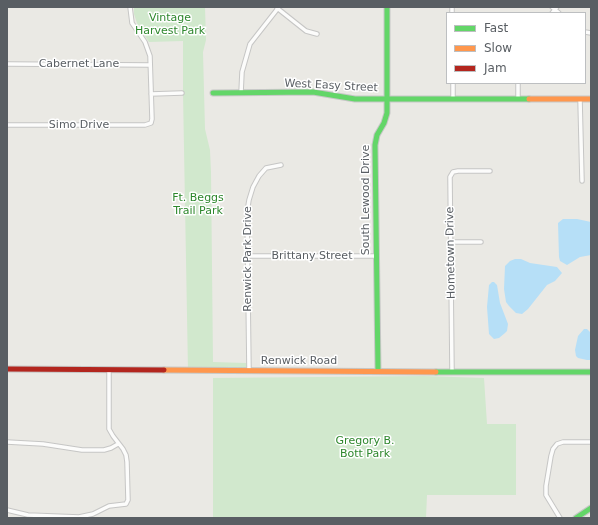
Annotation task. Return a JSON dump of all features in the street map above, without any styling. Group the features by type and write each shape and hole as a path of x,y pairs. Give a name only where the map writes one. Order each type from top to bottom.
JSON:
{"street":[{"path":"130,7 132,23 148,48 151,94 182,93"},
{"path":"241,93 242,72 250,44 278,7 306,31 317,34"},
{"name":"South Lewood Drive","path":"378,371 375,146 377,135 384,123 387,112 387,7"},
{"name":"Cabernet Lane","path":"7,64 150,65"},
{"path":"452,84 453,99"},
{"path":"518,84 518,99"},
{"name":"West Easy Street","path":"213,93 313,92 355,99 591,99"},
{"name":"Simo Drive","path":"7,125 145,125 151,123 151,94"},
{"path":"580,99 582,181"},
{"name":"Renwick Park Drive","path":"249,371 247,212 253,187 259,176 266,168 281,165"},
{"name":"Hometown Drive","path":"452,372 450,177 451,174 458,171 490,171"},
{"path":"451,242 481,242"},
{"name":"Brittany Street","path":"248,256 376,256"},
{"name":"Renwick Road","path":"7,370 591,372"},
{"path":"7,510 28,515 79,517 93,514 109,506 126,504 128,500 126,455 109,429 109,370"},
{"path":"7,442 43,444 82,450 104,450 118,444"},
{"path":"560,518 546,495 550,456 553,449 562,442 591,442"},
{"path":"576,518 591,508"}],"green space":[{"name":"Ft. Beggs Trail Park","path":"134,7 205,7 206,40 203,52 205,129 210,150 211,172 213,362 246,363 246,371 188,371 183,41 149,42 138,26 134,14"},
{"name":"Gregory B. Bott Park","path":"424,376 484,378 487,424 516,424 516,495 427,495 426,518 213,518 213,378"}],"water":[{"path":"563,219 577,219 591,222 591,255 580,257 567,265 560,261 559,257 558,223"},
{"path":"515,259 557,267 562,273 555,281 547,285 528,309 522,314 516,313 506,302 504,289 505,266 510,261"},
{"path":"492,282 497,285 500,303 508,324 507,331 499,338 494,339 489,334 487,307 489,285"},
{"path":"584,329 587,329 591,333 591,360 578,358 576,356 575,350 578,336"}],"traffic: fast":[{"path":"378,371 375,145 377,135 384,123 387,113 387,7"},
{"path":"213,93 313,92 355,99 529,99"},
{"path":"436,372 591,372"},
{"path":"576,518 591,508"}],"traffic: slow":[{"path":"529,99 591,99"},
{"path":"164,370 436,372"}],"traffic: jam":[{"path":"7,369 164,370"}],"park label":[{"name":"Vintage Harvest Park","path":"170,24"}]}
